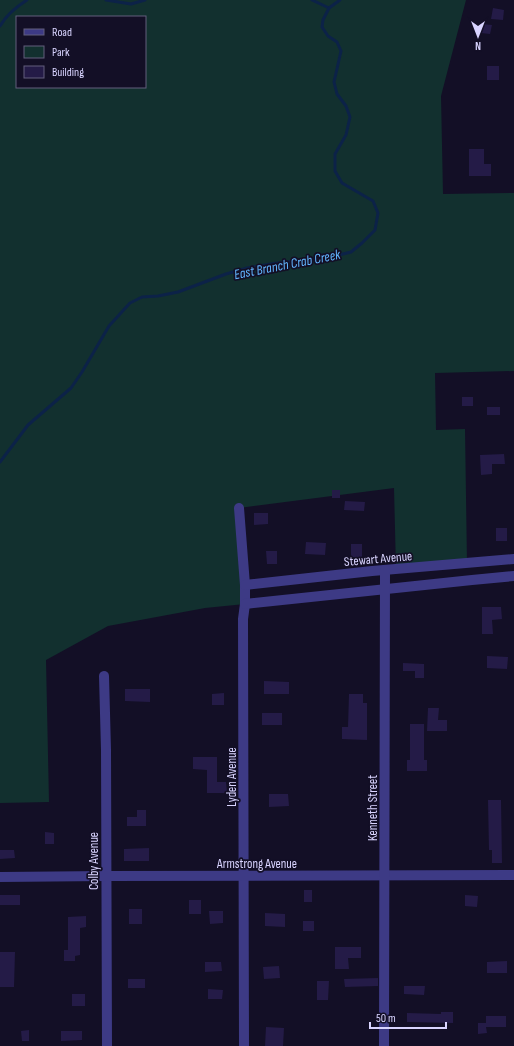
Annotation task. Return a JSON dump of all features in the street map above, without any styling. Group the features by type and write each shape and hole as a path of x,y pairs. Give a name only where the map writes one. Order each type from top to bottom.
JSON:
{"street":[{"name":"Lyden Avenue","path":"239,508 245,585 243,619 244,1046"},
{"name":"Stewart Avenue","path":"245,585 384,570 514,560"},
{"name":"Kenneth Street","path":"384,570 384,1046"},
{"path":"245,604 514,576"},
{"name":"Colby Avenue","path":"104,676 106,750 107,1046"},
{"name":"Armstrong Avenue","path":"0,877 514,875"}],"green space":[{"path":"0,0 466,0 441,96 443,194 514,193 514,371 435,373 436,430 465,429 467,563 396,569 394,488 239,508 245,604 205,608 108,626 46,660 49,802 0,803"}],"building":[{"path":"493,8 504,10 503,20 491,19"},
{"path":"482,24 492,25 490,34 481,33"},
{"path":"487,66 499,66 499,80 487,80"},
{"path":"469,149 484,149 484,164 491,164 491,176 469,176"},
{"path":"462,397 473,397 473,406 462,406"},
{"path":"487,407 500,407 500,415 487,415"},
{"path":"504,454 505,464 492,464 492,474 481,475 480,455"},
{"path":"332,490 340,490 340,498 332,498"},
{"path":"345,501 365,502 364,511 344,510"},
{"path":"254,513 268,513 268,524 254,525"},
{"path":"496,528 507,528 507,541 496,541"},
{"path":"306,542 326,543 325,555 305,554"},
{"path":"351,544 362,544 362,557 351,557"},
{"path":"266,551 277,551 277,564 267,564"},
{"path":"482,607 501,607 502,619 492,620 493,634 482,634"},
{"path":"487,656 508,657 507,669 487,668"},
{"path":"403,663 424,664 424,678 415,678 415,671 403,671"},
{"path":"264,681 289,682 289,694 264,694"},
{"path":"125,689 150,689 150,702 125,701"},
{"path":"224,693 224,705 212,705 212,694"},
{"path":"349,694 363,694 363,703 367,703 367,740 342,739 342,727 348,727"},
{"path":"428,708 439,708 438,720 447,720 447,731 427,731"},
{"path":"262,713 282,713 282,725 262,725"},
{"path":"410,724 424,724 424,760 427,760 427,771 407,771 407,760 410,760"},
{"path":"193,757 217,757 217,782 226,782 227,793 207,793 207,770 193,769"},
{"path":"269,794 288,794 289,806 269,807"},
{"path":"488,800 501,800 502,863 492,863 492,850 489,850"},
{"path":"137,810 146,810 146,826 127,826 127,817 137,817"},
{"path":"45,832 54,833 54,844 45,844"},
{"path":"149,848 149,861 124,861 124,849"},
{"path":"0,850 14,850 15,858 0,859"},
{"path":"304,890 312,890 312,902 304,902"},
{"path":"0,895 20,895 20,905 0,905"},
{"path":"465,895 478,896 477,907 465,906"},
{"path":"189,900 201,900 201,914 189,914"},
{"path":"129,909 142,909 142,924 129,924"},
{"path":"209,911 223,911 223,923 210,924"},
{"path":"265,913 285,914 285,927 265,926"},
{"path":"86,916 86,927 80,928 80,955 75,956 75,961 64,961 64,950 68,950 68,917"},
{"path":"303,921 314,921 314,931 303,931"},
{"path":"335,947 361,947 361,958 348,958 349,969 335,969"},
{"path":"0,952 15,952 14,987 0,987"},
{"path":"507,961 507,973 487,973 487,962"},
{"path":"205,962 221,962 222,971 205,972"},
{"path":"279,966 280,978 264,979 263,967"},
{"path":"378,978 378,986 345,987 344,979"},
{"path":"128,979 145,979 145,988 128,988"},
{"path":"317,981 329,981 328,1000 317,1000"},
{"path":"404,986 425,986 424,995 404,994"},
{"path":"208,989 223,990 222,999 208,999"},
{"path":"72,994 85,994 85,1006 72,1006"},
{"path":"441,1012 453,1012 453,1023 407,1022 407,1013 441,1014"},
{"path":"486,1016 506,1016 506,1027 486,1027 487,1033 478,1034 478,1023 486,1023"},
{"path":"266,1027 284,1028 283,1046 265,1046"},
{"path":"29,1030 29,1041 22,1041 21,1031"},
{"path":"61,1031 82,1031 82,1040 61,1041"}],"waterway":[{"path":"0,26 12,11 27,0"},
{"path":"106,0 131,4 145,0"},
{"path":"312,0 329,8"},
{"name":"East Branch Crab Creek","path":"0,462 28,425 71,388 109,326 130,303 142,297 158,296 178,292 226,274 247,268 331,257 351,252 375,230 378,213 373,201 342,183 335,171 335,154 346,135 350,117 346,106 337,94 334,82 341,51 337,42 328,36 322,27 323,20 329,8 340,0"}]}
